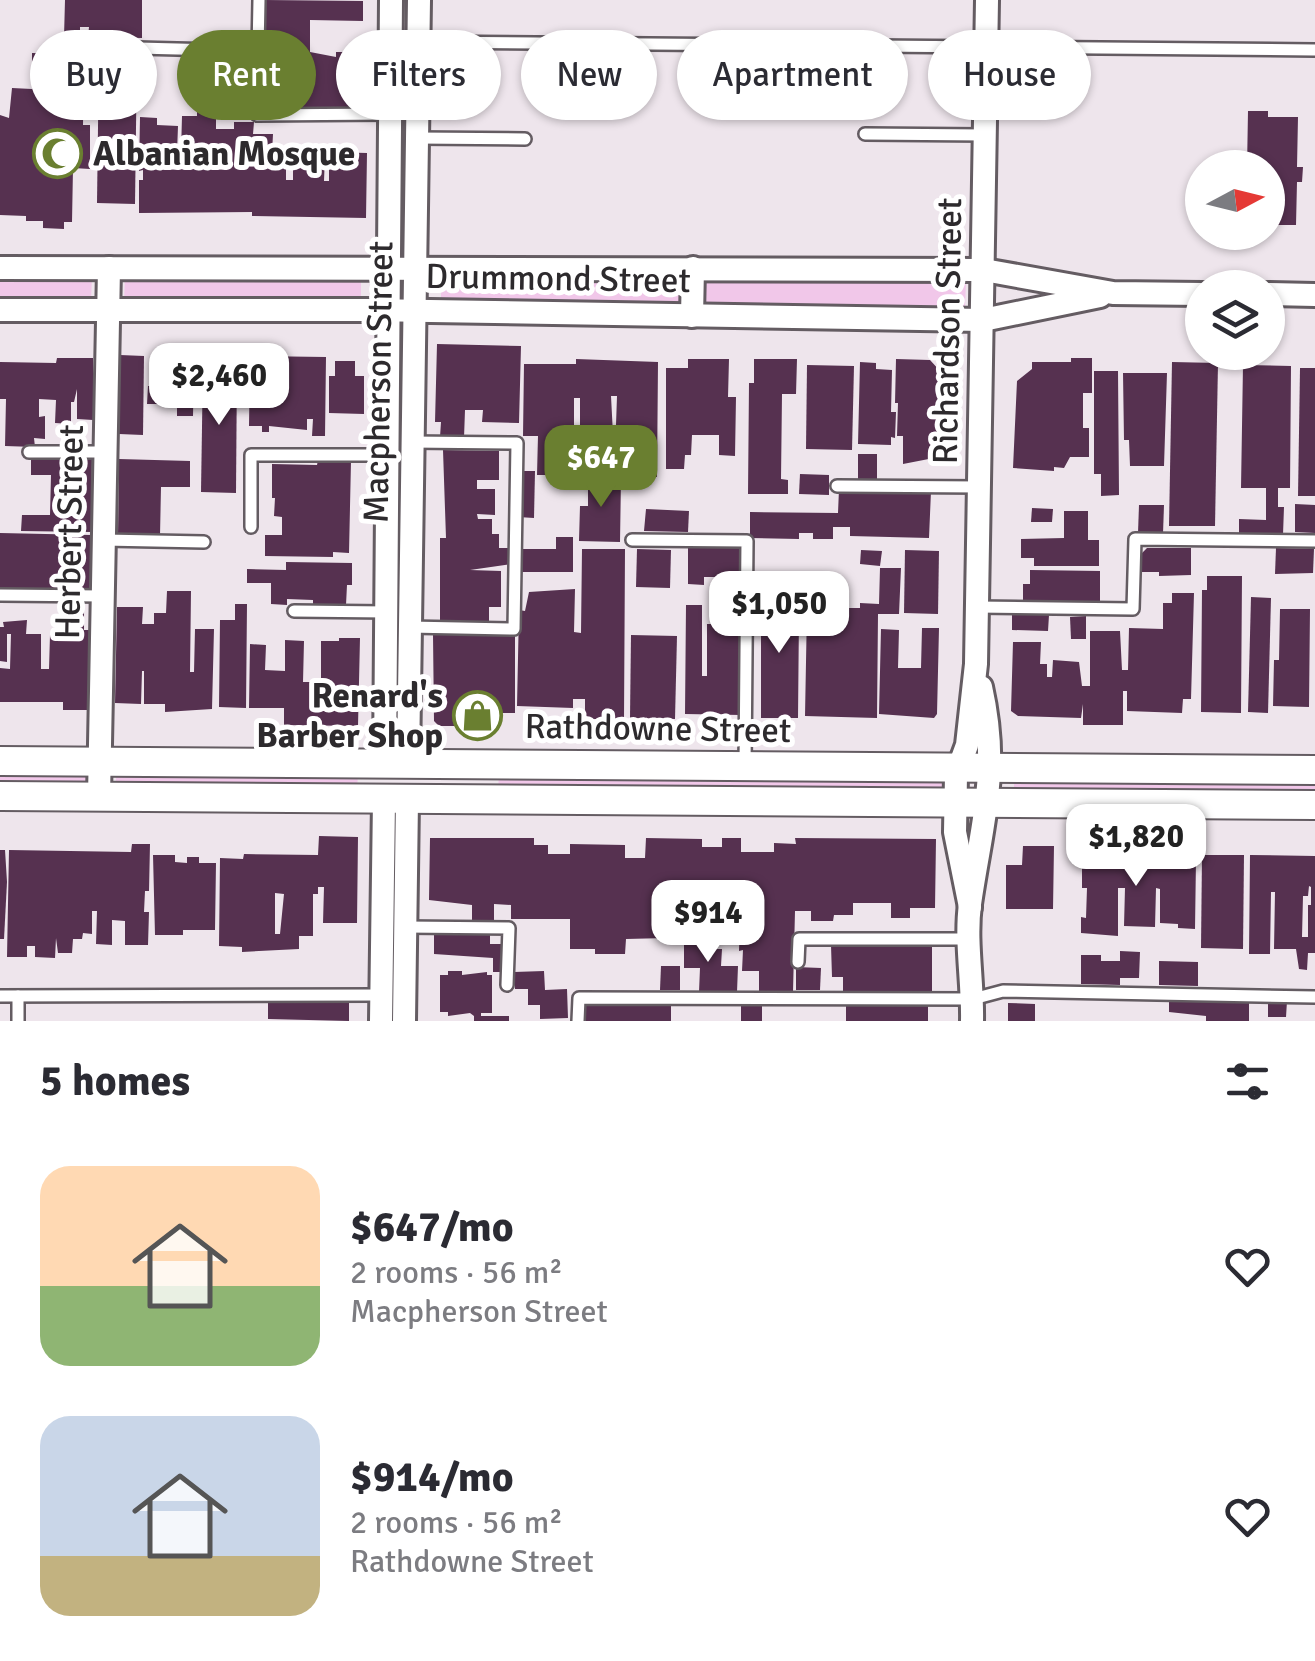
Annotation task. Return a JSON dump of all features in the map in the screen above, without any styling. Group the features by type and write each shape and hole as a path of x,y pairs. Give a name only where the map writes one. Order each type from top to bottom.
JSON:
{"street":[{"name":"Macpherson Street","path":"390,30 391,0"},
{"name":"Macpherson Street","path":"418,30 419,0"},
{"name":"Richardson Street","path":"987,0 987,30"},
{"name":"Macpherson Street","path":"390,120 387,612 396,764"},
{"name":"Macpherson Street","path":"396,764 409,627 416,120"},
{"name":"Richardson Street","path":"970,907 957,850 956,804 958,767 967,745 976,664 985,120"},
{"name":"Drummond Street","path":"0,268 984,270 1113,293 1185,294"},
{"name":"Herbert Street","path":"99,797 109,268"},
{"path":"692,316 693,268"},
{"name":"Drummond Street","path":"0,310 389,310 982,320 1113,293"},
{"path":"1285,294 1315,295"},
{"name":"Richardson Street","path":"972,1010 970,907 988,804 990,768 990,727 976,664"},
{"name":"Rathdowne Street","path":"0,761 1315,770"},
{"path":"381,1021 396,764"},
{"path":"490,764 491,800"},
{"name":"Rathdowne Street","path":"0,796 1315,804"},
{"path":"396,800 406,927 404,1021"}],"lane":[{"path":"258,30 259,0"},
{"path":"501,43 928,46"},
{"path":"1091,48 1315,50"},
{"path":"866,134 984,136"},
{"path":"416,138 526,140"},
{"path":"409,627 514,629 517,443 412,442"},
{"path":"29,452 105,452"},
{"path":"252,526 250,455 389,455"},
{"path":"837,486 980,486"},
{"path":"104,540 204,542"},
{"path":"632,540 747,541 745,768"},
{"path":"977,606 1132,609 1135,540 1315,541"},
{"path":"0,595 103,596"},
{"path":"294,611 387,612"},
{"path":"406,927 509,928 507,985"},
{"path":"798,962 799,939 969,939"},
{"path":"578,1021 578,998 972,1010 1003,992 1315,996"},
{"path":"0,996 381,996"},
{"path":"18,996 18,1021"}],"shaded area":[{"path":"0,275 92,276 91,302 0,302"},
{"path":"125,275 361,278 361,305 124,303"},
{"path":"441,276 680,279 679,306 441,305"},
{"path":"704,279 966,281 965,308 703,306"},
{"path":"0,769 88,769 88,791 0,790"},
{"path":"499,769 948,775 948,797 498,796"},
{"path":"116,773 358,774 357,790 116,784"},
{"path":"1014,775 1315,776 1315,798 1014,796"}],"building":[{"path":"65,0 142,0 142,30 64,30"},
{"path":"266,0 363,1 363,21 310,20 310,30 266,30"},
{"path":"316,53 336,57 336,109 316,108"},
{"name":"Albanian Mosque","path":"12,88 30,89 30,120 83,120 83,125 90,125 90,169 73,168 72,222 64,222 64,229 43,228 43,221 26,221 26,216 0,215 0,115 9,118"},
{"path":"1248,111 1268,111 1268,117 1298,117 1297,167 1303,167 1302,182 1297,182 1296,225 1285,225 1285,150 1247,150"},
{"path":"98,120 136,120 135,204 97,203"},
{"path":"140,120 178,126 177,153 181,153 182,120 216,120 216,129 234,129 234,122 254,122 253,134 273,134 272,154 286,154 286,180 293,180 293,154 325,154 324,181 329,181 329,152 367,153 366,218 252,216 252,212 139,213 139,180 143,180 143,170 139,171"},
{"path":"437,344 521,346 519,423 482,422 483,410 465,410 464,438 440,437 441,422 435,422"},
{"path":"120,355 144,356 143,435 119,434"},
{"path":"250,356 326,357 325,436 312,436 313,419 307,419 307,430 269,426 269,432 262,432 262,426 249,426"},
{"path":"57,358 93,358 93,420 77,419 77,389 71,402 71,424 55,423 56,400 39,399 39,417 45,416 45,439 34,438 35,447 5,446 6,399 0,399 0,362 56,363"},
{"path":"1071,358 1092,358 1092,393 1083,393 1083,428 1089,428 1089,457 1070,457 1064,468 1054,467 1054,471 1013,468 1017,381 1032,369 1032,362 1071,362"},
{"path":"576,359 658,362 657,477 632,477 632,425 616,425 617,396 611,396 614,454 609,454 608,468 581,468 581,446 576,446 580,398 574,398 574,475 537,475 538,436 523,436 524,364 576,364"},
{"path":"688,359 729,359 728,397 736,397 735,456 719,455 719,435 692,435 691,455 685,455 684,469 666,469 666,368 688,368"},
{"path":"754,359 797,359 796,394 782,394 781,479 788,480 788,494 748,494 749,383 754,383"},
{"path":"896,359 930,360 941,372 939,457 903,464 903,436 897,436"},
{"path":"194,360 193,416 177,416 177,394 173,394 173,404 147,404 148,386 154,386 155,363"},
{"path":"335,361 355,361 355,376 364,376 364,414 329,413 329,376 335,376"},
{"path":"203,362 237,362 236,493 201,492"},
{"path":"860,362 892,370 891,412 896,412 891,445 858,444"},
{"path":"1172,362 1185,362 1185,370 1218,370 1215,526 1169,526"},
{"path":"807,365 854,366 852,450 806,449"},
{"path":"1285,366 1291,366 1290,488 1278,488 1278,507 1284,507 1283,535 1239,534 1239,519 1266,520 1266,488 1241,488 1243,370 1285,370"},
{"path":"1300,368 1315,368 1315,496 1298,496"},
{"path":"1094,371 1118,371 1119,495 1101,496 1101,474 1094,474"},
{"path":"1123,373 1167,373 1164,466 1130,466 1129,440 1124,440"},
{"path":"443,450 499,451 499,480 477,480 477,489 495,489 495,515 477,514 478,519 492,519 492,534 499,534 499,548 513,548 512,564 470,570 501,571 501,607 489,607 489,624 440,624 440,538 446,538"},
{"path":"858,454 877,454 877,481 858,480"},
{"path":"31,458 92,459 91,532 21,531 22,515 50,515 51,475 31,475"},
{"path":"119,459 190,461 190,487 161,487 160,536 118,535"},
{"path":"318,460 351,461 349,553 333,552 333,557 265,556 265,535 282,535 282,517 274,516 272,464 317,465"},
{"path":"519,471 535,471 534,518 518,517"},
{"path":"800,474 829,475 829,495 799,494"},
{"path":"580,476 621,478 620,542 579,541 580,506 588,506 588,490 580,490"},
{"path":"839,489 931,491 929,538 850,536 850,527 833,527 833,539 813,539 813,533 799,533 799,539 750,538 750,512 838,513"},
{"path":"1295,504 1315,505 1315,533 1295,532"},
{"path":"1139,505 1164,505 1163,534 1138,533"},
{"path":"1032,508 1053,509 1052,522 1031,522"},
{"path":"646,509 689,511 688,532 644,531"},
{"path":"1064,511 1088,511 1088,540 1099,540 1099,566 1034,566 1034,558 1021,558 1021,539 1064,538"},
{"path":"0,533 91,535 90,593 0,592"},
{"path":"556,537 573,537 573,572 519,572 519,549 556,549"},
{"path":"688,546 742,547 742,598 725,598 725,577 704,577 704,585 688,584"},
{"path":"1147,548 1191,548 1191,575 1142,572 1142,553"},
{"path":"1276,548 1314,549 1313,573 1275,574"},
{"path":"582,549 625,549 624,719 585,719 585,699 573,699 573,708 517,706 519,610 525,611 529,592 575,589 574,632 581,633"},
{"path":"637,549 671,550 670,588 636,587"},
{"path":"861,550 882,551 880,566 860,564"},
{"path":"905,550 939,551 938,614 904,613"},
{"path":"286,562 352,563 352,585 347,585 346,605 313,605 313,600 287,599 287,605 271,604 271,583 247,583 247,569 286,570"},
{"path":"880,568 901,568 899,614 878,614 877,718 805,716 807,608 879,604"},
{"path":"1030,570 1100,571 1100,604 1023,603 1023,584 1030,584"},
{"path":"1207,576 1242,576 1241,713 1201,712 1202,590 1207,590"},
{"path":"761,587 787,587 787,613 799,613 798,718 761,718"},
{"path":"167,591 191,591 190,672 194,672 195,629 214,629 212,709 165,712 165,704 144,704 144,671 141,704 115,703 117,607 143,607 142,624 154,624 154,613 166,613"},
{"path":"1172,593 1194,593 1191,699 1183,699 1182,713 1127,711 1127,691 1123,691 1123,725 1083,725 1083,704 1081,718 1018,716 1011,711 1013,642 1041,642 1040,664 1047,664 1047,677 1052,677 1053,660 1079,662 1082,686 1090,686 1090,631 1120,631 1122,670 1128,670 1129,628 1163,629 1163,603 1172,603"},
{"path":"1251,597 1271,598 1268,713 1248,712"},
{"path":"65,602 77,602 77,611 84,611 84,630 90,630 88,710 63,710 63,702 0,702 0,668 10,669 11,634 7,634 7,662 0,661 3,622 27,620 26,634 41,634 41,669 49,669 50,635 64,635"},
{"path":"235,604 247,604 246,708 219,707 220,620 235,620"},
{"path":"686,605 702,605 702,676 707,676 707,624 723,624 723,634 742,634 741,715 685,714"},
{"path":"1280,609 1310,609 1309,707 1273,706"},
{"path":"1012,614 1049,615 1048,631 1012,630"},
{"path":"1086,616 1086,639 1071,639 1070,617"},
{"path":"922,628 939,628 937,714 934,718 879,714 881,629 899,630 898,668 921,668"},
{"path":"433,635 515,635 515,713 494,713 495,726 439,726 434,721"},
{"path":"631,635 677,636 675,719 630,718"},
{"path":"360,638 358,726 284,725 284,708 249,708 250,644 266,645 265,670 285,671 285,640 304,641 303,682 321,682 321,641"},
{"path":"319,836 358,837 357,923 323,923 324,887 318,887 318,894 313,894 313,936 299,936 299,949 242,952 242,947 219,946 220,858 243,859 244,854 318,855","holes":["275,893 284,894 280,934 275,934"]},
{"path":"430,838 534,838 534,845 548,845 548,854 570,854 570,844 625,845 625,858 645,858 646,838 702,839 702,847 722,847 722,838 741,838 741,852 774,852 774,843 796,844 795,838 936,839 935,908 910,908 910,918 891,918 891,903 853,903 853,915 834,915 833,921 811,921 811,911 795,911 793,992 759,991 759,971 742,971 740,919 666,918 666,938 626,939 625,954 570,949 570,919 511,919 511,905 494,904 494,923 472,923 472,905 429,900"},
{"path":"132,844 150,844 149,891 145,891 144,912 149,912 148,945 125,945 125,921 112,920 112,945 96,944 97,911 92,911 92,934 83,933 82,939 73,939 72,953 58,953 56,938 55,958 35,957 35,946 27,946 27,957 7,957 9,850 131,852"},
{"path":"1023,846 1054,846 1053,909 1006,909 1006,865 1022,865"},
{"path":"1082,847 1161,848 1161,859 1196,859 1195,929 1160,923 1160,889 1156,888 1155,927 1124,926 1125,888 1118,888 1118,936 1081,933 1087,888 1082,888"},
{"path":"0,850 5,850 7,882 4,939 0,939"},
{"path":"153,855 175,855 175,862 187,863 187,857 199,857 199,863 216,863 215,930 155,935"},
{"path":"1202,855 1244,855 1243,949 1201,948"},
{"path":"1250,855 1315,856 1315,953 1308,953 1307,970 1299,969 1296,949 1274,949 1275,892 1271,892 1270,954 1249,954","holes":["1311,887 1308,937 1302,937 1303,896 1308,896"]},
{"path":"684,928 702,929 702,949 722,949 721,966 738,966 737,992 699,992 700,968 684,968"},
{"path":"434,933 490,933 490,944 502,944 501,972 493,972 493,958 434,954"},
{"path":"831,945 932,945 932,991 843,991 843,977 832,977"},
{"path":"1120,951 1140,952 1139,978 1120,978 1120,985 1081,984 1081,955 1101,955 1101,961 1120,961"},
{"path":"1159,961 1198,962 1198,986 1159,985"},
{"path":"661,966 680,966 680,990 660,990"},
{"path":"796,967 821,968 820,990 796,990"},
{"path":"448,971 492,975 492,1013 481,1016 509,1016 509,1021 474,1021 470,1013 448,1016 448,1012 440,1012 440,975 448,975"},
{"path":"544,971 545,990 567,989 568,1018 540,1019 540,1005 528,1005 528,989 515,989 514,972"},
{"path":"1169,999 1249,1000 1249,1021 1206,1021 1206,1016 1169,1012"},
{"path":"1268,1000 1287,1001 1286,1017 1268,1017"},
{"path":"268,1002 349,1003 349,1021 268,1019"},
{"path":"671,1002 671,1021 582,1021 581,1003"},
{"path":"1008,1003 1035,1004 1035,1021 1008,1021"},
{"path":"741,1004 762,1004 762,1021 741,1021"},
{"path":"846,1004 928,1006 928,1021 846,1021"}],"place":[{"name":"Albanian Mosque","path":"58,153"},
{"name":"Renard's Barber Shop","path":"478,715"}]}
